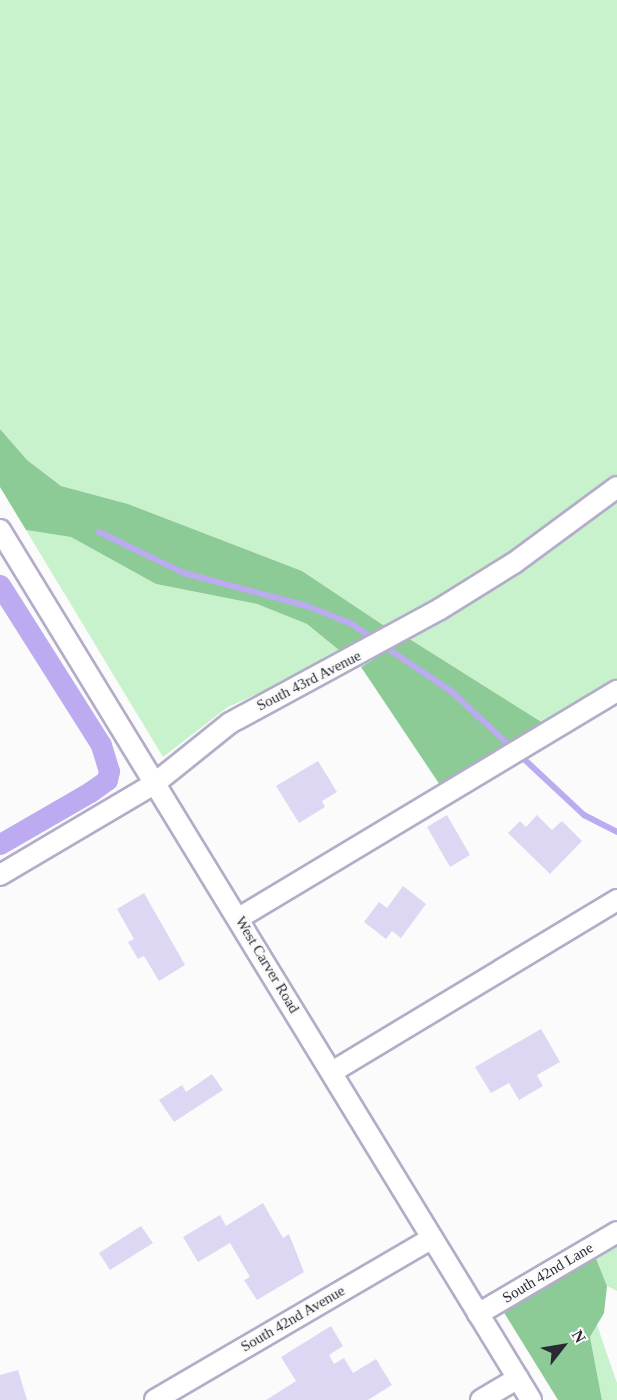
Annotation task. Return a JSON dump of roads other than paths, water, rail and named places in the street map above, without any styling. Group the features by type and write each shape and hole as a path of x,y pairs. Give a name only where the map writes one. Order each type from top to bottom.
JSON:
{"street":[{"name":"South 43rd Avenue","path":"0,875 154,784 230,723 440,609 514,562 617,487"},
{"name":"West Carver Road","path":"0,530 154,784 239,918 531,1400"},
{"path":"239,918 617,691"},
{"path":"332,1072 617,900"},
{"name":"South 42nd Lane","path":"478,1314 617,1232"},
{"name":"South 42nd Avenue","path":"155,1400 432,1238"},
{"path":"481,1400 518,1378"}],"waterway":[{"path":"99,532 184,573 307,606 350,623 451,691 584,815 617,832"},
{"path":"0,585 101,745 109,771 107,780 90,792 0,844"}]}
